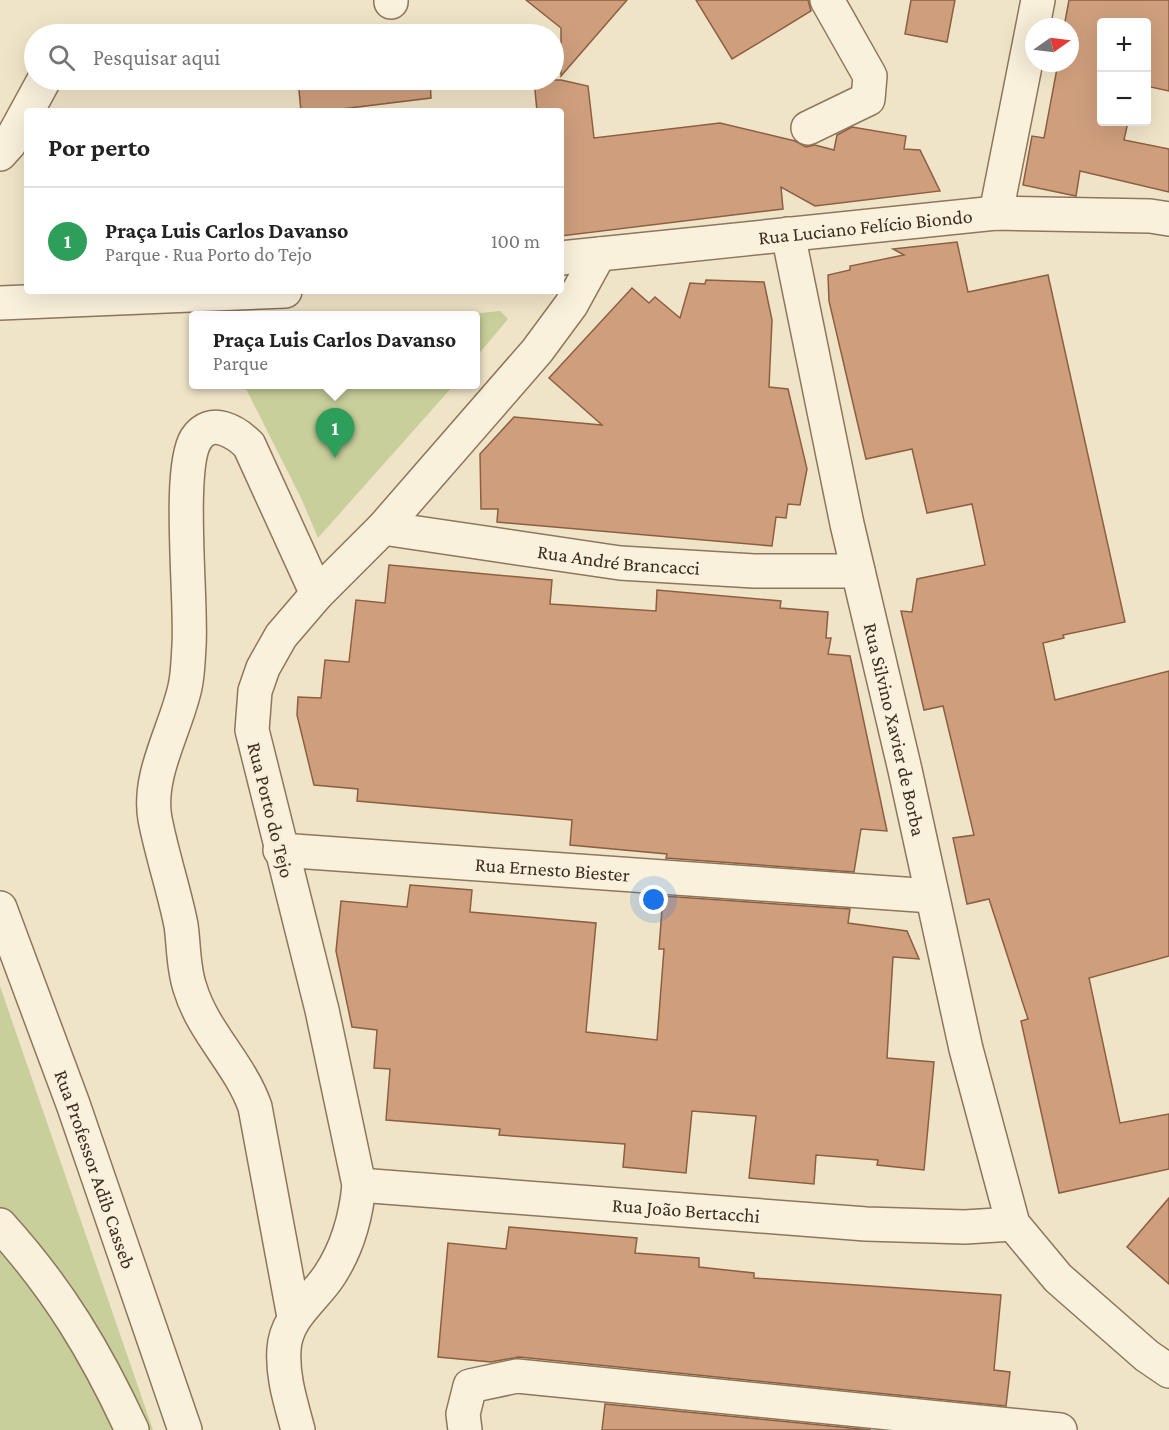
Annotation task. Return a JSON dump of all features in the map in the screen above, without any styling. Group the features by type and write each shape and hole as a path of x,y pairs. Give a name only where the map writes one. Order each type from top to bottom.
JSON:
{"street":[{"path":"808,128 868,99 870,76 827,0"},
{"path":"996,213 1038,0"},
{"path":"29,108 39,90"},
{"path":"0,154 9,144 24,117"},
{"name":"Rua Luciano Felício Biondo","path":"564,258 996,213 1150,216 1169,219"},
{"name":"Rua Silvino Xavier de Borba","path":"788,234 858,571 906,770 966,1049 1013,1224"},
{"name":"Rua Porto do Tejo","path":"294,1317 329,1276 344,1247 356,1212 359,1185 322,1010 280,850 252,730 255,691 263,668 281,636 316,594 383,528 537,351 571,305 599,254"},
{"path":"0,303 214,294"},
{"path":"298,1430 284,1375 284,1346 294,1317 255,1107 248,1086 204,1018 190,989 173,889 155,817 155,791 185,686 190,594 187,477 189,454 197,437 206,431 223,427 235,431 249,445 316,594"},
{"name":"Rua André Brancacci","path":"383,528 620,562 754,571 858,571"},
{"name":"Rua Ernesto Biester","path":"280,850 932,896"},
{"name":"Rua Professor Adib Casseb","path":"0,908 73,1104 185,1430"},
{"name":"Rua João Bertacchi","path":"359,1185 866,1224 965,1227 1013,1224"},
{"path":"1013,1224 1058,1278 1147,1356 1169,1371"},
{"path":"0,1225 37,1266 74,1318 106,1373 132,1430"},
{"path":"465,1430 463,1414 470,1386 517,1376 1060,1430"}],"green space":[{"path":"500,311 508,319 480,352 480,313"},
{"path":"246,389 450,389 318,538 302,500"},
{"path":"0,986 153,1430 0,1430"}],"building":[{"path":"526,0 627,0 564,73 564,24 556,24"},
{"path":"696,0 808,0 811,11 732,59"},
{"path":"911,0 955,0 947,42 905,34"},
{"path":"1069,0 1169,0 1169,91 1151,87 1151,18 1097,18 1097,126 1127,126 1124,140 1169,149 1169,192 1080,171 1076,196 1023,185 1032,136 1044,138 1056,72 1079,72 1079,18 1066,18"},
{"path":"564,81 588,86 594,138 720,123 795,141 806,147 815,145 834,150 837,135 852,127 906,136 904,149 920,150 940,191 815,206 781,187 783,209 564,236 564,108 537,108 535,90 564,90"},
{"path":"299,90 431,90 431,98 349,108 301,108"},
{"path":"957,242 968,292 1048,275 1125,622 1063,635 1064,638 1043,643 1055,700 1169,671 1169,956 1089,978 1120,1123 1169,1114 1169,1169 1059,1193 1021,1021 1028,1019 989,899 967,904 953,838 974,835 943,706 924,710 901,611 912,612 917,579 985,565 972,504 927,513 912,449 866,459 829,301 828,275 850,270 850,266 904,255 893,249"},
{"path":"706,280 764,282 772,320 769,387 788,389 807,469 800,505 788,504 786,518 776,517 772,546 497,522 498,509 481,509 480,454 514,417 602,425 549,378 632,288 649,303 655,297 680,318 690,283 705,284"},
{"path":"389,565 552,580 550,604 656,611 657,590 781,601 780,608 828,612 826,638 831,638 828,654 850,656 887,831 861,829 854,872 666,858 667,854 570,845 572,820 357,801 358,789 314,785 297,715 298,697 321,698 325,660 349,662 356,600 385,603"},
{"path":"410,885 472,890 470,912 596,923 586,1032 657,1040 664,949 659,949 663,896 850,909 848,923 907,931 919,959 893,957 887,1058 934,1062 924,1170 877,1165 878,1160 816,1155 814,1184 749,1178 756,1116 692,1111 686,1173 623,1167 625,1144 499,1135 500,1129 386,1120 390,1069 374,1068 377,1030 352,1027 336,951 341,901 407,907"},
{"path":"1169,1198 1169,1284 1127,1247"},
{"path":"509,1227 637,1238 635,1253 699,1258 699,1267 754,1273 754,1278 1001,1295 994,1370 1010,1372 1006,1406 519,1357 491,1362 438,1357 448,1243 506,1249"},
{"path":"605,1404 871,1430 602,1430"}],"place":[{"name":"Praça Luis Carlos Davanso","path":"335,458"}]}
